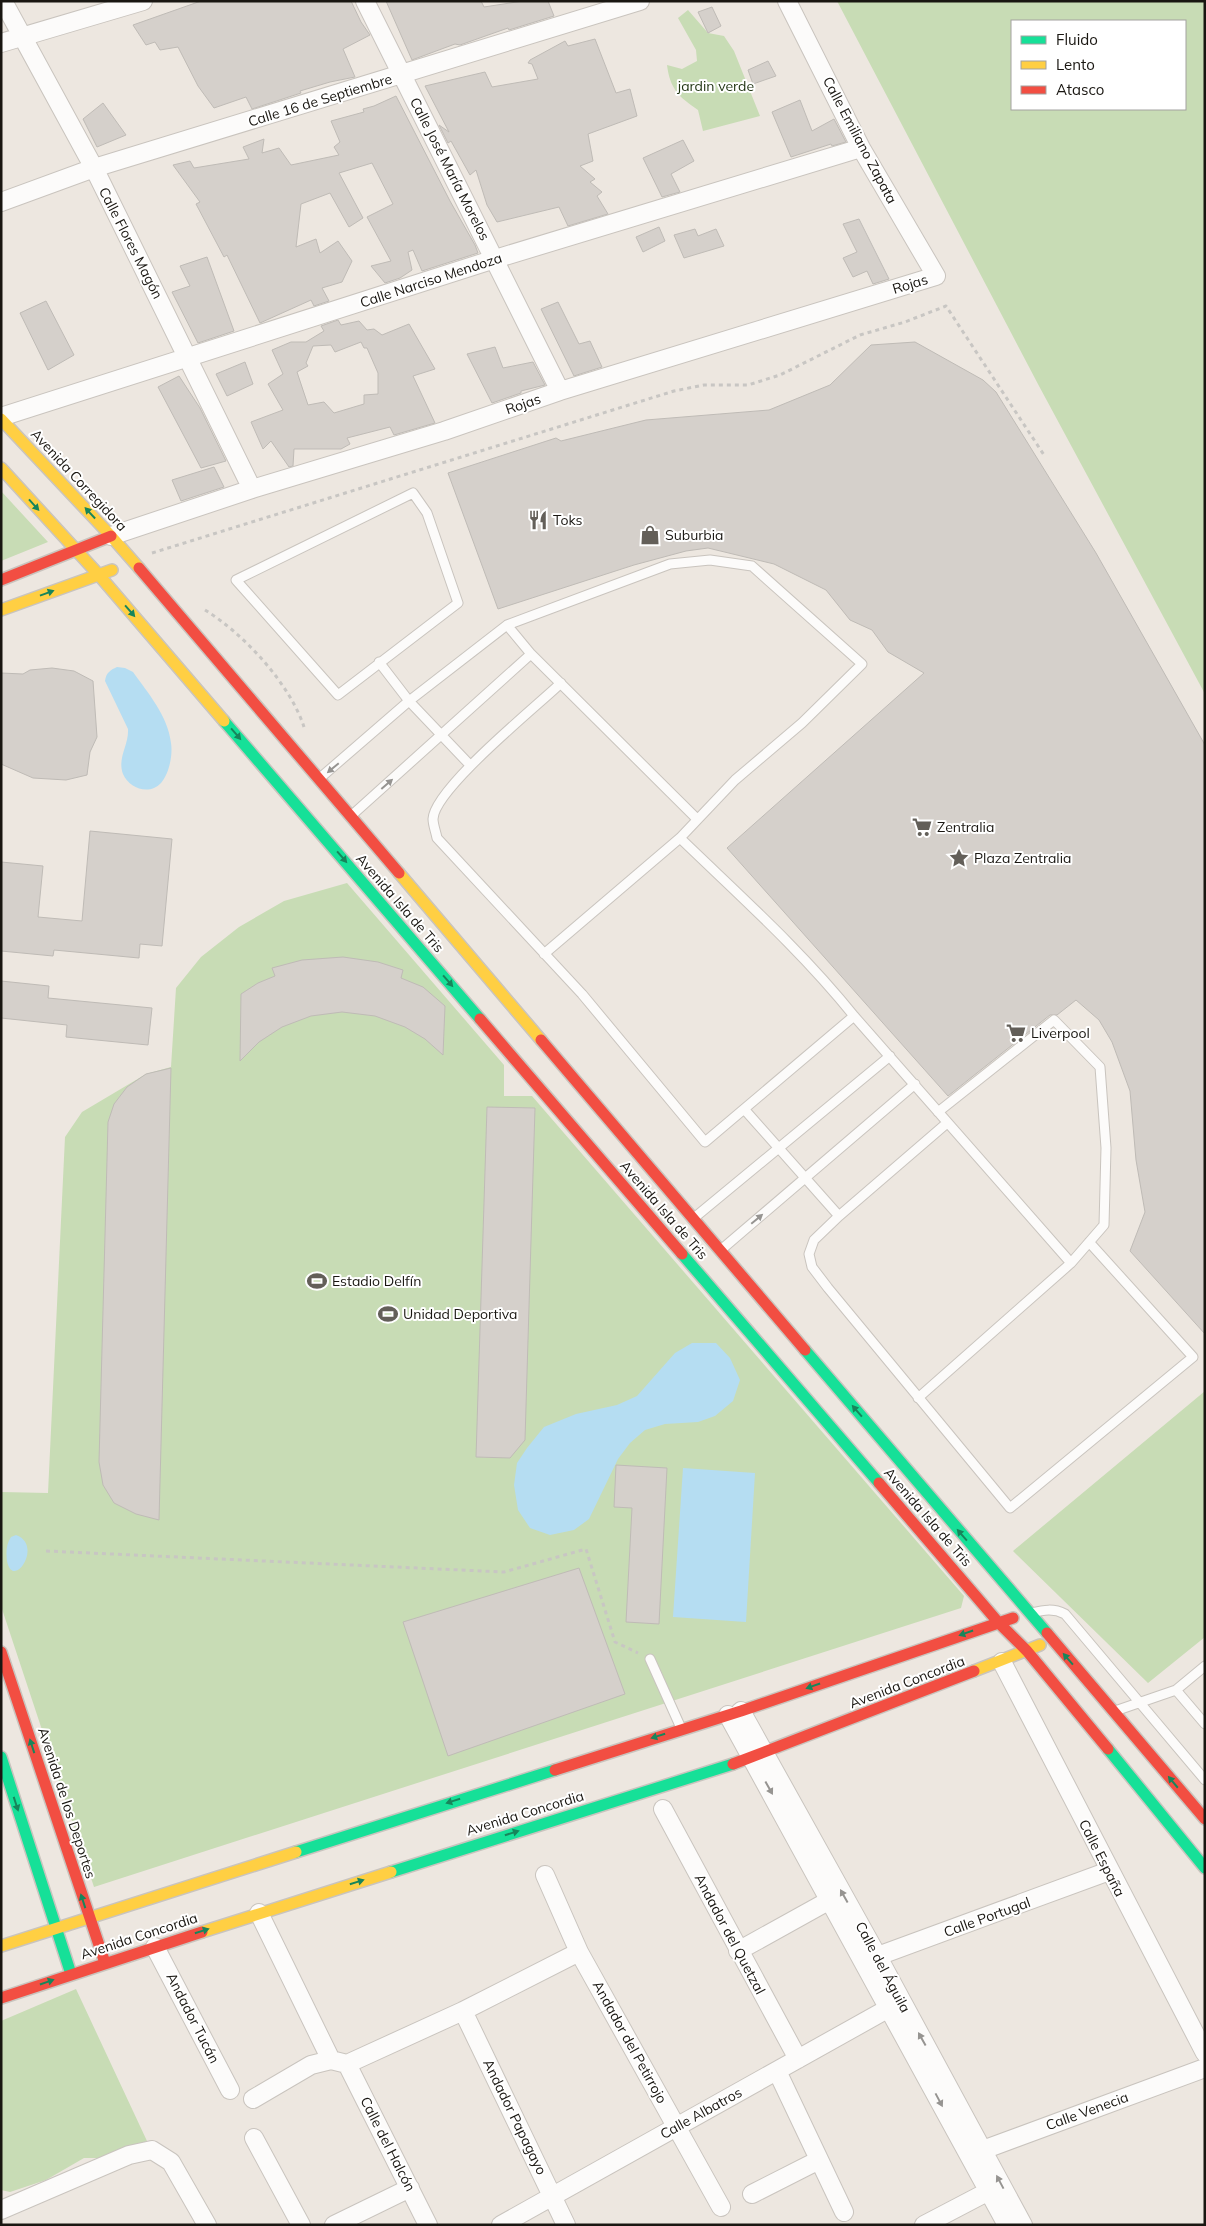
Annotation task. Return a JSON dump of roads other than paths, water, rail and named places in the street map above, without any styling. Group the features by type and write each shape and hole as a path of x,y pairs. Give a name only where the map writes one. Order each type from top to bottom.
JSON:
{"main road":[{"name":"Avenida Corregidora","path":"1,418 111,536 133,563"},
{"path":"1,468 74,550 98,574"},
{"path":"1,580 111,536"},
{"path":"1,610 133,563"},
{"name":"Avenida Isla de Tris","path":"133,563 317,780 351,816 692,1219 1205,1819"},
{"name":"Avenida Isla de Tris","path":"98,574 998,1622 1027,1651 1205,1868"},
{"name":"Avenida Concordia","path":"1,1946 735,1713 1029,1613"},
{"name":"Avenida Concordia","path":"1,1998 259,1913 758,1756 1002,1662 1052,1640"},
{"name":"Avenida de los Deportes","path":"1,1652 104,1964"},
{"path":"1,1757 71,1974"}],"street":[{"name":"Calle Flores Magón","path":"3,1 94,168 252,488"},
{"path":"1,43 143,1"},
{"name":"Calle José María Morelos","path":"365,1 560,391"},
{"name":"Calle 16 de Septiembre","path":"1,202 94,168 640,1"},
{"name":"Calle Emiliano Zapata","path":"787,1 862,148 936,276"},
{"name":"Calle Narciso Mendoza","path":"1,418 495,259 862,148"},
{"name":"Rojas","path":"111,536 252,488 444,431 560,391 936,276"},
{"name":"Calle España","path":"1002,1662 1109,1872 1205,2053"},
{"name":"Calle del Águila","path":"735,1713 976,2152 1023,2225"},
{"name":"Calle del Águila","path":"758,1756 830,1900 871,1959"},
{"name":"Andador del Quetzal","path":"663,1809 798,2059"},
{"name":"Calle Portugal","path":"871,1959 1109,1872"},
{"name":"Andador del Petirrojo","path":"545,1875 579,1952 678,2126 721,2207"},
{"path":"738,1951 830,1900"},
{"name":"Calle del Halcón","path":"259,1913 339,2062 410,2188 428,2225"},
{"name":"Andador Tucán","path":"155,1947 230,2090"},
{"path":"253,2099 311,2065 339,2062 463,2011 579,1952"},
{"name":"Calle Albatros","path":"502,2225 895,2005"},
{"name":"Andador Papagayo","path":"463,2011 554,2196 566,2225"},
{"name":"Calle Venecia","path":"976,2152 1205,2068"},
{"path":"777,2071 844,2212"},
{"path":"254,2138 301,2225"},
{"path":"1,2210 128,2155 152,2150 171,2162 207,2225"},
{"name":"Calle del Águila","path":"976,2152 989,2191 1007,2225"},
{"path":"752,2194 819,2160"},
{"path":"334,2225 410,2188"},
{"path":"924,2225 989,2191"}],"lane":[{"path":"413,493 427,513 458,604 379,662 338,695 236,580 413,493"},
{"path":"317,780 409,701 507,625 670,564 710,560 752,566 862,664 802,723 735,780 680,838 544,954"},
{"path":"507,625 531,654 697,819"},
{"path":"351,816 531,654"},
{"path":"379,662 409,701 470,765"},
{"path":"562,683 470,765 444,796 433,818 437,838 582,994 705,1142 854,1016"},
{"path":"680,838 793,946 826,981 854,1016 1071,1263"},
{"path":"918,1398 1071,1263 1104,1225 1106,1148 1100,1066 1054,1020 938,1112"},
{"path":"692,1219 890,1056"},
{"path":"720,1251 915,1084"},
{"path":"744,1109 839,1216"},
{"path":"947,1122 839,1216 814,1240 809,1254 812,1267 1010,1508 1193,1357 1089,1242"},
{"path":"1029,1613 1048,1609 1065,1614 1205,1780"},
{"path":"650,1659 681,1729"},
{"path":"1113,1712 1176,1690 1205,1666"},
{"path":"1176,1690 1205,1724"}],"water":[{"path":"117,667 133,672 157,705 169,733 171,743 170,764 161,783 151,789 145,790 134,786 123,774 121,762 127,741 128,729 105,681 109,672"},
{"path":"692,1343 716,1343 730,1358 740,1380 733,1401 715,1416 698,1422 665,1424 645,1430 630,1443 618,1459 589,1519 574,1530 550,1535 530,1528 518,1510 514,1485 517,1463 544,1427 576,1414 617,1405 637,1396 675,1353"},
{"path":"683,1468 755,1473 746,1622 673,1617"},
{"path":"16,1535 24,1540 27,1556 20,1569 15,1571 10,1569 7,1561 7,1552 11,1537"}],"place":[{"name":"Toks","path":"538,520"},
{"name":"Suburbia","path":"650,535"},
{"name":"Zentralia","path":"922,827"},
{"name":"Plaza Zentralia","path":"959,858"},
{"name":"Liverpool","path":"1016,1033"},
{"name":"Estadio Delfín","path":"317,1281"},
{"name":"Unidad Deportiva","path":"388,1314"}],"park label":[{"name":"jardin verde","path":"716,86"}]}
